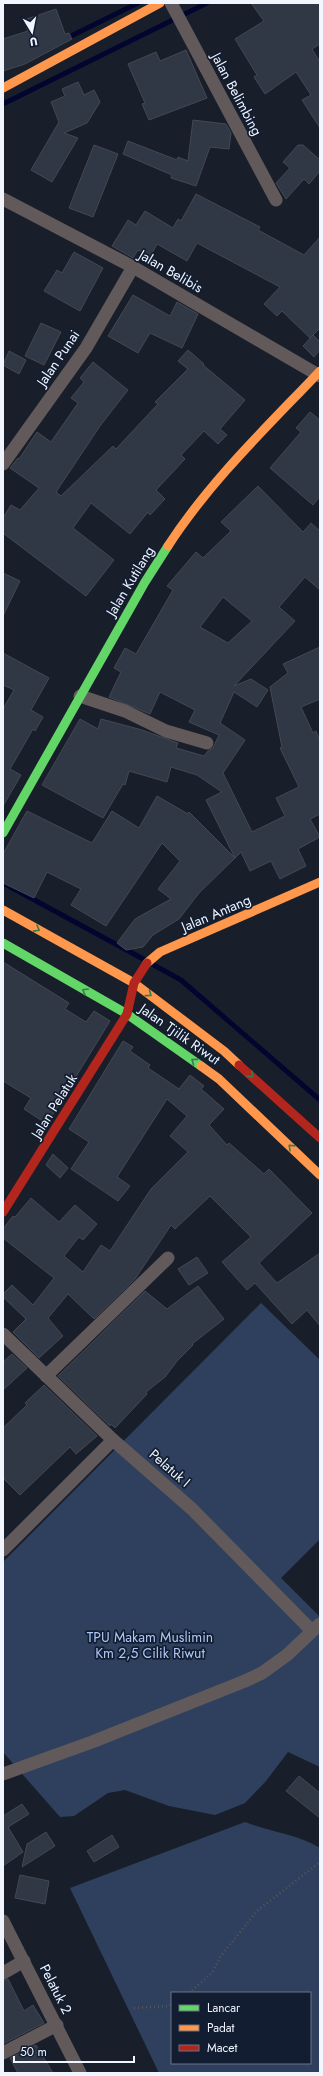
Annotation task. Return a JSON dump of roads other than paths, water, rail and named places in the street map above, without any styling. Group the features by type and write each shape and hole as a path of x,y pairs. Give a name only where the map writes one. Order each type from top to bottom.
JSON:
{"main road":[{"path":"3,88 160,3"},
{"name":"Jalan Kutilang","path":"3,833 145,582 181,526 226,471 319,374"},
{"name":"Jalan Antang","path":"127,1014 134,983 144,965 160,952 320,882"},
{"name":"Jalan Tjilik Riwut","path":"3,910 134,983 224,1052 320,1138"},
{"name":"Jalan Tjilik Riwut","path":"3,943 127,1014 219,1079 320,1175"},
{"name":"Jalan Pelatuk","path":"3,1212 82,1089 127,1014"}],"street":[{"name":"Jalan Belimbing","path":"171,3 276,200"},
{"name":"Jalan Belibis","path":"3,199 134,267 319,374"},
{"name":"Jalan Punai","path":"3,464 86,348 134,267"},
{"path":"80,696 125,711 166,731 207,743"},
{"path":"46,1376 168,1258"},
{"name":"Pelatuk I","path":"3,1334 113,1440 192,1509 316,1627"},
{"path":"3,1550 113,1440"},
{"path":"3,1774 92,1742 245,1681 262,1673 287,1655 316,1627"},
{"name":"Pelatuk 2","path":"3,1921 80,2073"},
{"path":"3,1973 24,1961"},
{"path":"3,2053 57,2025"}],"waterway":[{"path":"65,39 138,3"},
{"path":"3,104 207,3"},
{"path":"3,883 145,960"},
{"path":"152,964 181,980 320,1100"}],"park label":[{"name":"TPU Makam Muslimin Km 2,5 Cilik Riwut","path":"150,1646"}]}
